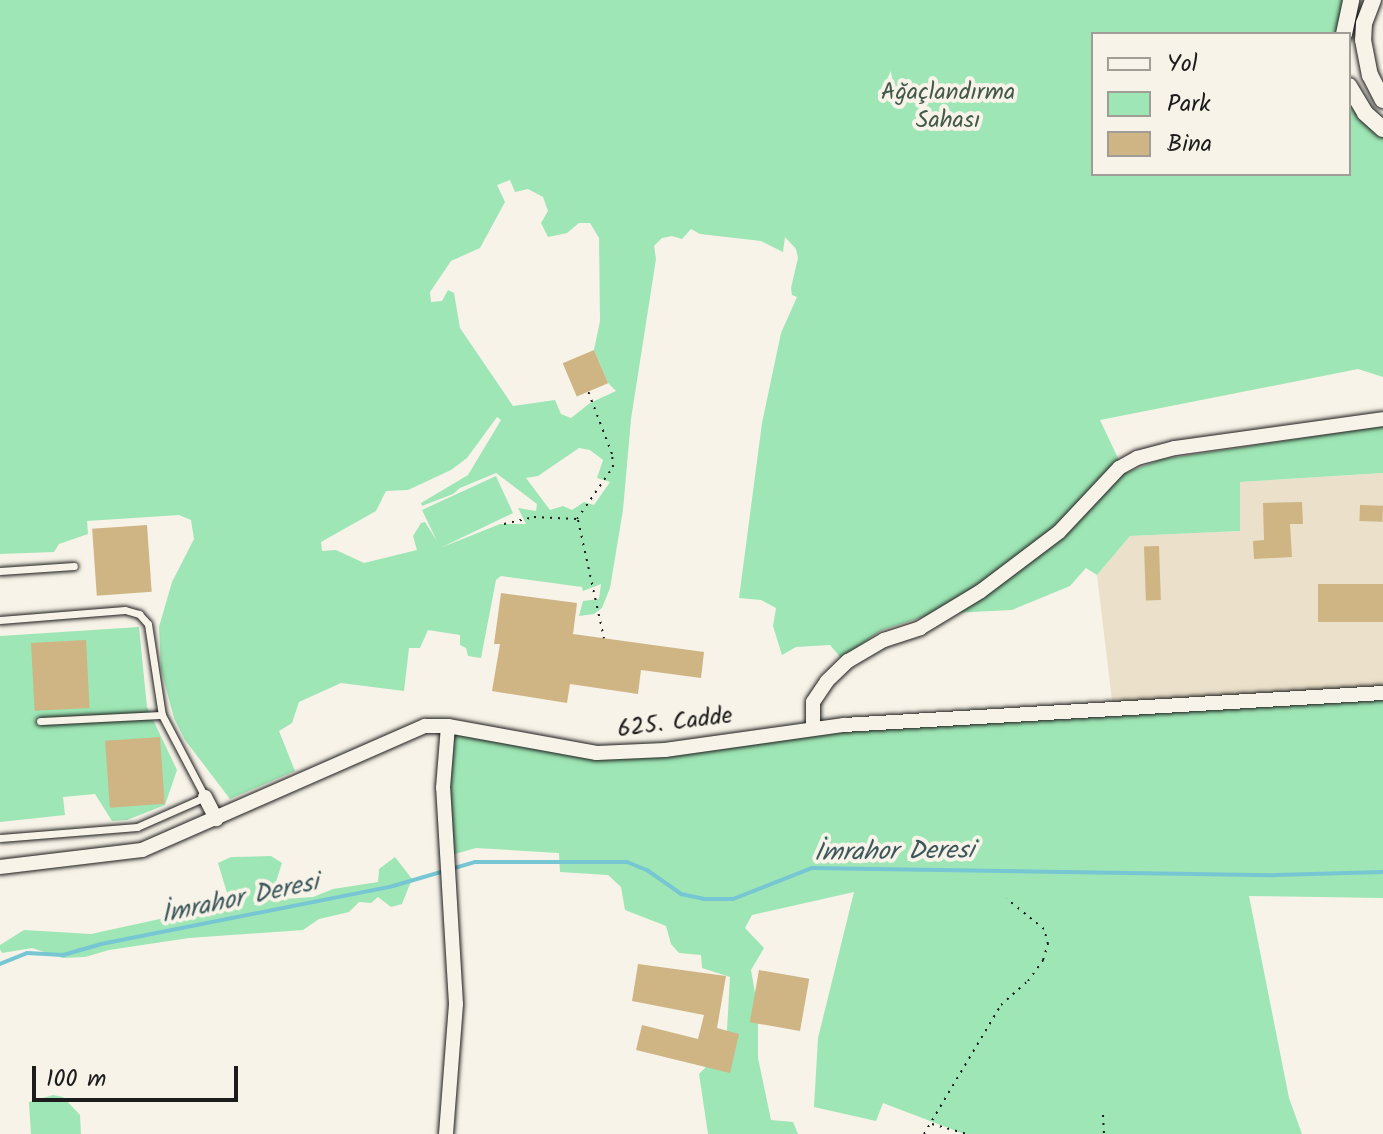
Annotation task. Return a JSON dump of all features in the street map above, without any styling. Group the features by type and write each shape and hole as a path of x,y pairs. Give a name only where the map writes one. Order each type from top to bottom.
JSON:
{"street":[{"path":"1344,32 1351,0"},
{"path":"1373,0 1364,23 1363,40 1370,75 1383,100"},
{"path":"1351,89 1365,113 1383,129"},
{"path":"813,728 813,702 848,661 884,640 920,628 981,591 1059,532 1119,468 1137,458 1175,448 1383,419"},
{"name":"625. Cadde","path":"0,867 142,850 425,726 448,726 597,753 665,750 813,728 1383,693"},
{"path":"446,1134 456,1004 443,788 448,726"},
{"path":"205,797 216,819"}],"lane":[{"path":"0,571 74,566"},
{"path":"0,620 125,610 139,614 148,624 162,715 205,797 137,827 0,838"},
{"path":"40,721 162,715"}],"path":[{"path":"588,391 614,463 577,519 604,638"},
{"path":"504,524 534,517 577,519"},
{"path":"924,1134 1001,1005 1028,981 1048,944 1044,929 1007,899"},
{"path":"1103,1115 1104,1134"},
{"path":"932,1124 968,1134"}],"shaded area":[{"path":"1383,473 1383,693 1113,709 1097,575 1130,536 1240,531 1239,482"}],"green space":[{"name":"Ağaçlandırma Sahası","path":"0,0 1351,0 1344,32 1091,32 1091,176 1351,176 1351,89 1383,129 1383,377 1358,369 1100,420 1125,473 1163,459 1383,426 1383,473 1240,482 1240,531 1130,536 1097,575 1086,568 1070,586 1012,610 932,614 882,630 841,658 830,645 796,647 782,655 773,626 776,608 761,600 739,598 762,423 781,333 797,297 792,295 791,288 798,258 796,249 785,237 783,252 761,241 700,234 691,229 682,239 672,236 662,238 654,246 656,259 631,419 623,510 610,588 602,608 594,614 579,616 583,601 599,599 601,584 583,591 582,587 501,576 496,580 481,658 468,656 466,648 460,645 460,635 428,630 420,648 409,648 404,691 341,683 299,702 292,723 279,731 295,771 230,799 185,740 174,718 161,669 159,627 172,582 194,539 191,520 179,515 87,521 88,534 59,544 54,552 0,554","holes":["510,180 515,192 528,189 543,197 548,211 541,223 548,237 567,233 579,223 590,223 599,238 600,321 594,350 608,383 616,391 590,403 571,418 561,414 555,400 513,406 460,328 454,293 448,290 442,301 431,302 430,292 451,261 480,248 505,202 497,185","497,417 501,420 468,475 421,503 422,506 453,494 496,473 537,504 536,511 518,508 526,524 500,524 440,548 513,513 496,476 422,510 437,541 425,522 421,523 413,536 417,550 364,563 336,550 322,551 321,542 376,511 386,491 408,490 451,470 467,458","579,448 590,450 603,460 597,478 610,482 594,505 584,502 572,510 563,506 550,510 526,478 538,476"]},
{"path":"139,627 147,707 177,770 165,805 127,820 112,821 95,794 63,797 65,815 0,822 0,636"},
{"path":"1383,693 1383,898 1249,896 1289,1098 1302,1134 964,1134 883,1103 876,1121 814,1107 818,1038 854,892 752,915 745,928 764,948 751,970 758,1010 758,1058 771,1120 793,1122 798,1134 708,1134 699,1074 726,1047 730,977 702,968 701,955 679,953 671,944 666,926 625,910 621,887 608,875 560,872 559,853 476,848 448,856 448,726 597,753 773,732"},
{"path":"271,856 282,863 273,891 283,899 313,897 333,889 378,882 379,869 395,857 412,879 402,904 391,907 378,897 371,903 359,902 349,912 319,919 303,930 189,938 109,950 85,957 63,958 32,948 2,953 0,949 0,945 24,930 91,934 201,910 228,896 218,863 231,857"},
{"path":"53,1095 63,1097 80,1115 81,1134 31,1134 29,1102"}],"building":[{"path":"594,350 608,383 577,396 563,363"},
{"path":"1302,502 1303,524 1290,524 1292,557 1254,559 1253,541 1264,540 1263,503"},
{"path":"1360,505 1383,506 1382,522 1359,521"},
{"path":"147,525 152,592 97,596 92,529"},
{"path":"1159,546 1161,600 1146,600 1144,547"},
{"path":"1318,584 1383,584 1383,622 1318,622"},
{"path":"501,593 577,603 573,634 704,652 701,678 641,670 638,694 570,684 567,703 492,691 500,644 494,644"},
{"path":"86,640 90,708 35,711 31,643"},
{"path":"160,737 165,804 110,808 105,741"},
{"path":"638,964 726,976 717,1028 739,1034 730,1073 636,1050 642,1025 698,1039 704,1015 632,1001"},
{"path":"759,970 809,979 800,1031 750,1022"}],"waterway":[{"name":"İmrahor Deresi","path":"0,964 27,953 63,955 101,944 393,886 475,862 627,862 647,870 681,894 704,899 733,899 812,868 1276,875 1383,872"}]}
